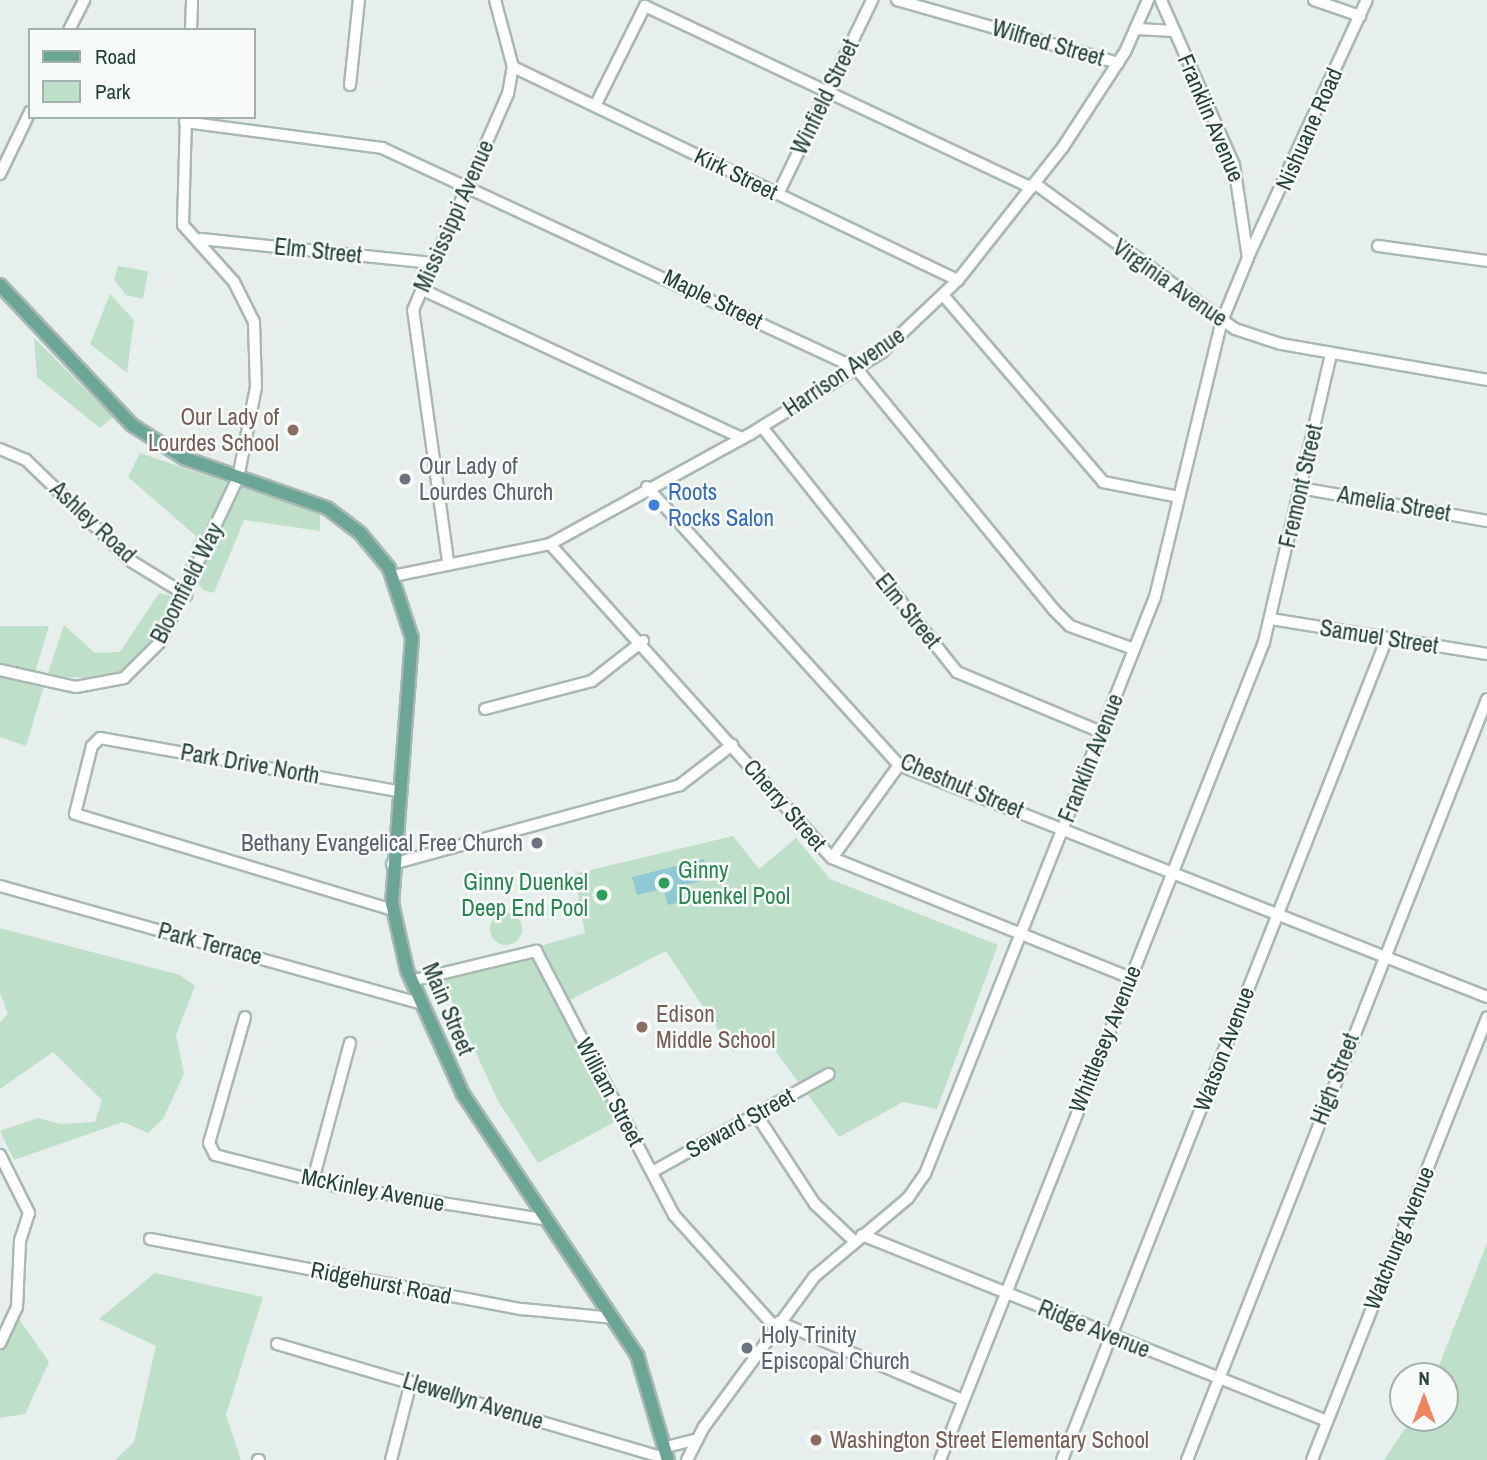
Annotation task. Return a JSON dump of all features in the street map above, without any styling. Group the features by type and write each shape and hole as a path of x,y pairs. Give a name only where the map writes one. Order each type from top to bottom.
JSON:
{"main road":[{"path":"0,285 132,425 184,458 336,514 365,538 393,576"},
{"name":"Main Street","path":"393,576 412,647 393,864 393,910 411,981 463,1094 541,1219 614,1318 645,1372 667,1455"}],"street":[{"path":"70,28 84,0"},
{"path":"191,28 192,0"},
{"path":"351,85 359,0"},
{"path":"495,0 513,67"},
{"name":"Winfield Street","path":"778,194 872,0"},
{"name":"Wilfred Street","path":"897,0 1118,63"},
{"name":"Harrison Avenue","path":"448,561 550,544 647,487 762,427 906,333 958,280 1032,186 1118,63 1137,29 1148,0"},
{"name":"Franklin Avenue","path":"687,1460 697,1438 777,1324 814,1277 908,1198 925,1174 1155,597 1222,321 1248,258 1234,165 1161,0"},
{"path":"1314,0 1360,16"},
{"name":"Nishuane Road","path":"1248,258 1367,0"},
{"name":"Virginia Avenue","path":"594,106 645,6 1032,186 1222,321 1254,337 1487,380"},
{"path":"1137,29 1174,30"},
{"name":"Kirk Street","path":"513,67 958,280"},
{"name":"Mississippi Avenue","path":"448,561 414,328 414,304 472,184 513,67"},
{"path":"0,174 28,116"},
{"name":"Maple Street","path":"186,120 382,148 472,184 856,368 1069,626 1134,649"},
{"name":"Bloomfield Way","path":"0,670 76,687 124,678 160,642 186,595 238,478 256,387 254,323 201,239 183,225 181,212 186,120"},
{"name":"Elm Street","path":"201,239 435,263"},
{"path":"1378,246 1487,261"},
{"path":"423,290 742,438"},
{"path":"943,295 1103,482 1179,497"},
{"name":"Fremont Street","path":"1271,619 1331,353"},
{"name":"Elm Street","path":"762,427 957,672 1101,732"},
{"name":"Ashley Road","path":"0,449 26,460 131,561 186,595"},
{"name":"Chestnut Street","path":"647,487 900,765 1487,997"},
{"name":"Amelia Street","path":"1300,488 1487,521"},
{"name":"Cherry Street","path":"550,544 643,641 832,858 1130,978"},
{"path":"393,576 448,561"},
{"name":"Samuel Street","path":"1271,619 1487,654"},
{"name":"Whittlesey Avenue","path":"940,1460 1271,619"},
{"name":"Watson Avenue","path":"1062,1460 1387,638"},
{"path":"485,709 592,681 643,641"},
{"name":"High Street","path":"1187,1460 1383,955 1487,699"},
{"name":"Park Drive North","path":"393,910 75,814 92,746 100,738 399,791"},
{"path":"393,864 680,785 732,745"},
{"path":"832,858 900,765"},
{"name":"Park Terrace","path":"0,886 420,1003"},
{"name":"William Street","path":"411,981 536,951 674,1215 777,1324 963,1399"},
{"name":"McKinley Avenue","path":"245,1017 210,1150 313,1180 541,1219"},
{"name":"Watchung Avenue","path":"1312,1460 1487,1017"},
{"path":"313,1180 350,1043"},
{"name":"Seward Street","path":"652,1171 829,1074"},
{"name":"Ridge Avenue","path":"756,1114 815,1204 858,1238 1328,1420"},
{"path":"0,1155 29,1213 20,1241 18,1307 0,1343"},
{"name":"Ridgehurst Road","path":"150,1239 510,1307 614,1318"},
{"name":"Llewellyn Avenue","path":"277,1344 667,1455"},
{"path":"391,1460 411,1382"},
{"path":"667,1455 697,1438"}],"green space":[{"path":"118,266 148,271 143,299 126,295 114,280"},
{"path":"110,294 134,320 127,373 90,344"},
{"path":"34,338 113,417 100,428 37,377"},
{"path":"140,453 320,514 320,531 244,520 214,593 203,590 184,566 196,536 128,477"},
{"path":"159,593 179,598 138,658 108,679 47,676 64,625 95,653 120,652"},
{"path":"0,626 49,626 35,672 0,663"},
{"path":"0,674 44,686 26,746 0,737"},
{"path":"733,836 759,869 796,838 830,879 998,945 937,1109 903,1102 839,1137 764,1036 733,1052 666,951 564,1003 624,1117 538,1163 498,1101 440,975 585,933 574,874"},
{"path":"506,913 517,918 522,929 517,940 506,945 495,940 490,929 495,918"},
{"path":"0,928 180,975 195,986 176,1035 184,1074 163,1119 148,1133 123,1122 14,1160 0,1131 38,1118 60,1124 95,1122 102,1100 53,1052 0,1089 0,1022 8,1014 0,992"},
{"path":"1487,1243 1487,1460 1384,1460 1403,1432 1459,1432 1459,1362 1440,1362"},
{"path":"155,1273 263,1297 226,1415 241,1460 115,1460 134,1442 156,1346 99,1319"},
{"path":"19,1319 49,1362 25,1414 0,1418 0,1352"}],"water":[{"name":"Ginny Duenkel Pool","path":"704,859 709,879 682,886 685,901 668,905 663,889 637,895 632,877"}],"place":[{"name":"Our Lady of Lourdes School","path":"293,430"},
{"name":"Our Lady of Lourdes Church","path":"405,479"},
{"name":"Roots Rocks Salon","path":"654,505"},
{"name":"Bethany Evangelical Free Church","path":"537,843"},
{"name":"Ginny Duenkel Pool","path":"664,883"},
{"name":"Ginny Duenkel Deep End Pool","path":"602,895"},
{"name":"Edison Middle School","path":"642,1027"},
{"name":"Holy Trinity Episcopal Church","path":"747,1348"},
{"name":"Washington Street Elementary School","path":"816,1440"}]}
